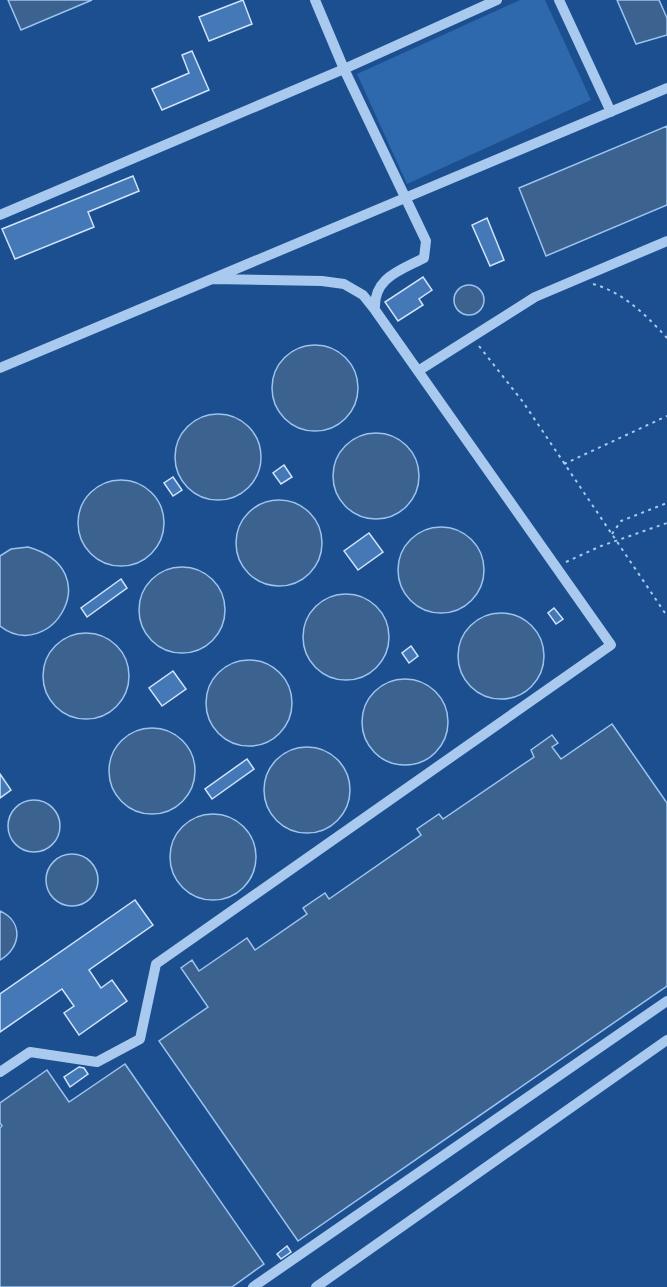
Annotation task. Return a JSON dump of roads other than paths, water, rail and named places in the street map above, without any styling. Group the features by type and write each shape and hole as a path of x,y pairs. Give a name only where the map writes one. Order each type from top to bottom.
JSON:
{"lane":[{"path":"315,0 344,69 426,241 423,258 390,276 377,288 375,310"},
{"path":"0,215 344,69 497,0"},
{"path":"559,0 611,112"},
{"path":"0,368 667,88"},
{"path":"418,371 535,297 667,241"},
{"path":"0,1072 30,1052 97,1062 140,1039 156,964 611,645 363,295 344,284 322,280 213,279"},
{"path":"253,1287 667,1000"},
{"path":"316,1287 667,1040"}]}
